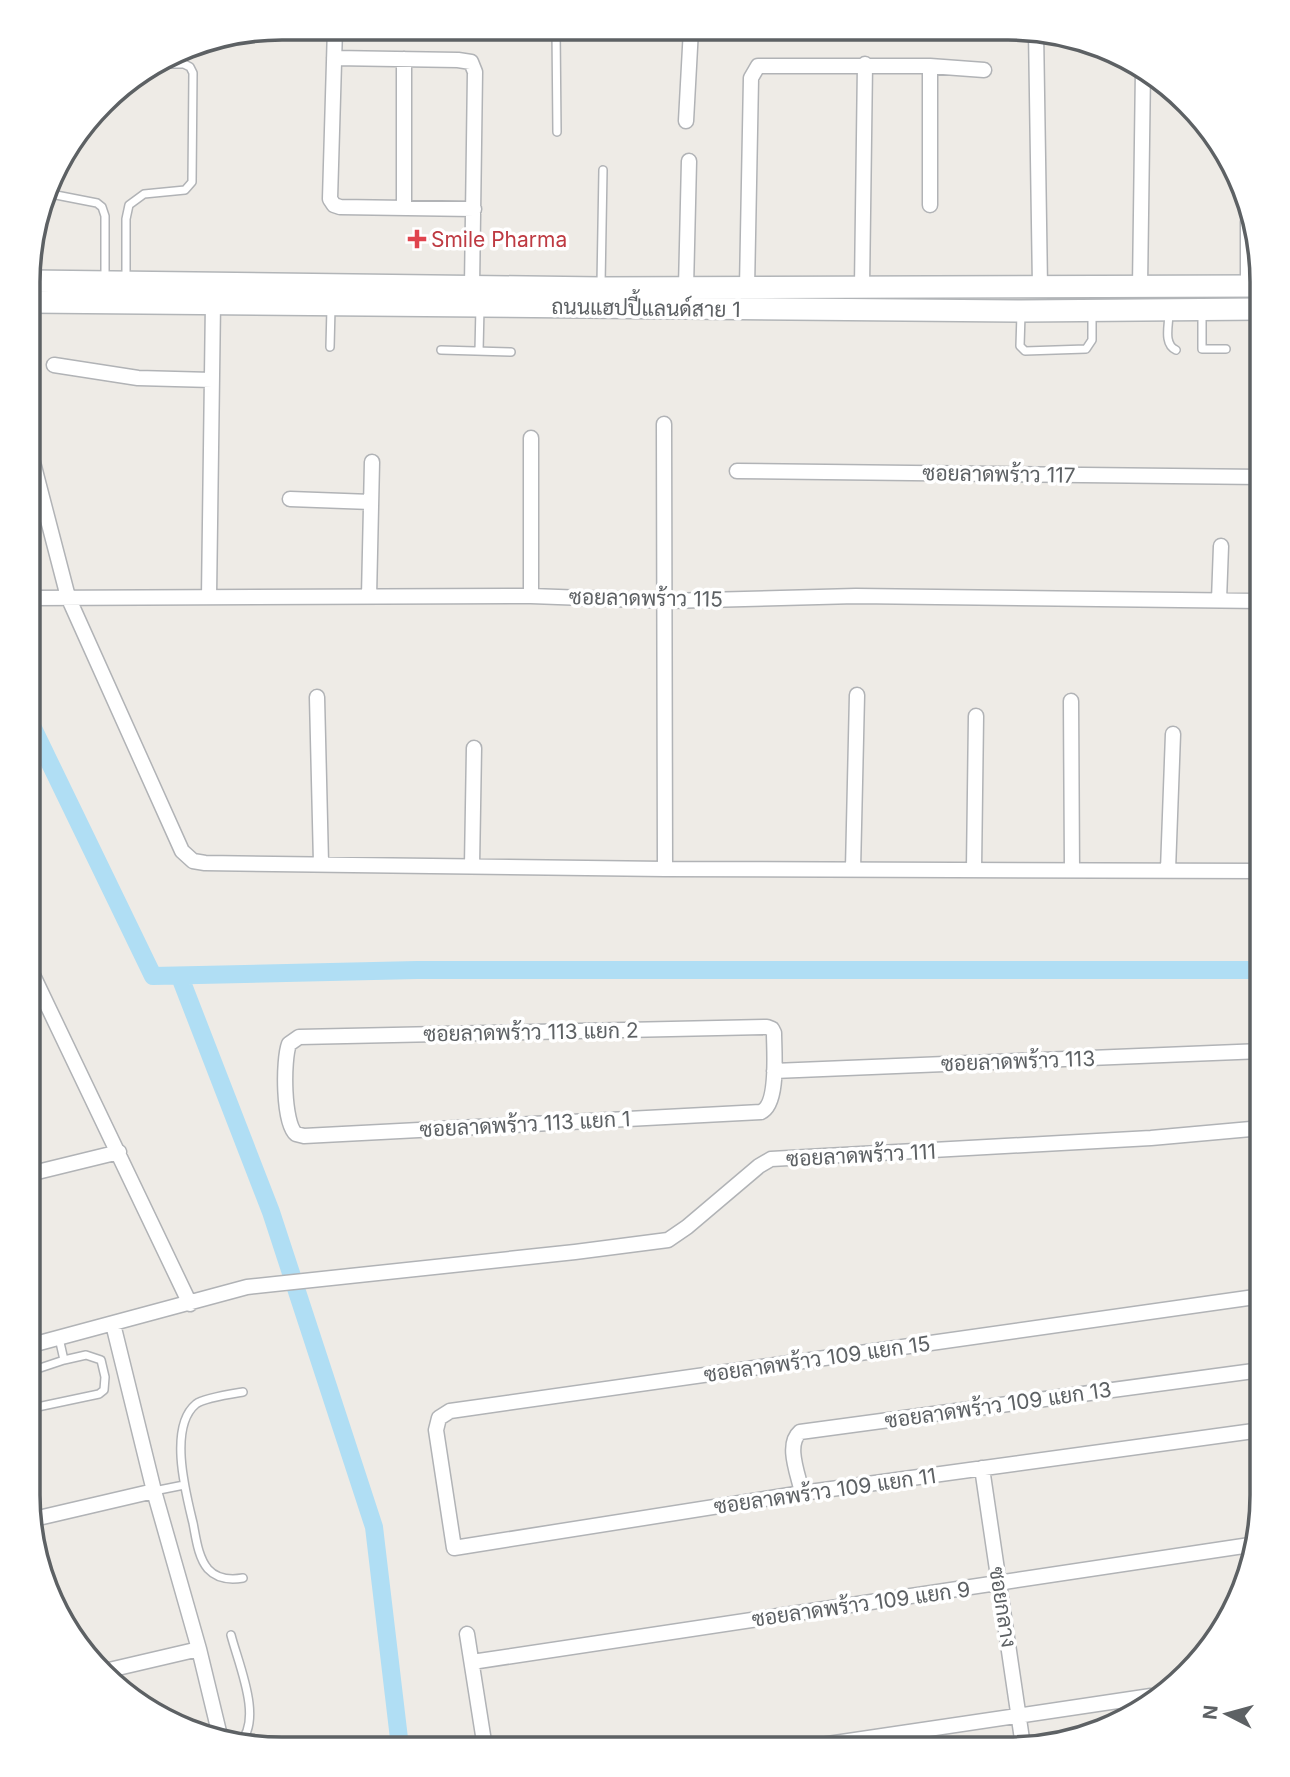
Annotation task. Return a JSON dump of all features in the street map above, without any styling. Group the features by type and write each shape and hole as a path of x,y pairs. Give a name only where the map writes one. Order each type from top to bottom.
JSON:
{"street":[{"path":"335,40 330,199 334,205 474,209"},
{"path":"686,121 690,40"},
{"path":"1036,42 1041,287"},
{"path":"334,58 471,62 475,72 475,300"},
{"path":"404,59 404,208"},
{"path":"863,310 865,64"},
{"path":"747,288 751,78 758,66 865,64 984,70"},
{"path":"930,66 930,205"},
{"path":"1140,286 1143,82"},
{"path":"686,288 689,161"},
{"name":"ถนนแฮปปี้แลนด์สาย 1","path":"40,281 115,282 475,300 863,310 1250,309"},
{"name":"ถนนแฮปปี้แลนด์สาย 1","path":"475,300 601,288 1250,286"},
{"name":"ถนนแฮปปี้แลนด์สาย 1","path":"40,302 332,304 393,295"},
{"path":"209,597 213,302"},
{"path":"54,365 138,377 212,380"},
{"path":"664,425 665,869"},
{"path":"531,438 531,596"},
{"path":"369,597 372,463"},
{"name":"ซอยลาดพร้าว 117","path":"737,471 1250,477"},
{"path":"40,494 68,597 182,851 193,860 205,863 665,869 1250,871"},
{"path":"290,499 371,502"},
{"path":"1219,600 1221,546"},
{"name":"ซอยลาดพร้าว 115","path":"40,598 531,596 666,601 856,596 1250,601"},
{"path":"853,869 857,695"},
{"path":"317,697 321,863"},
{"path":"1071,701 1072,870"},
{"path":"974,869 976,716"},
{"path":"1168,870 1173,734"},
{"path":"472,866 474,748"},
{"path":"40,1002 119,1152 190,1304"},
{"name":"ซอยลาดพร้าว 113 แยก 2","path":"286,1084 286,1051 293,1040 299,1037 767,1027 774,1033 774,1071"},
{"name":"ซอยลาดพร้าว 113","path":"774,1071 1249,1052"},
{"name":"ซอยลาดพร้าว 113 แยก 1","path":"286,1084 288,1122 296,1134 304,1136 761,1112 766,1110 771,1102 774,1071"},
{"name":"ซอยลาดพร้าว 111","path":"40,1343 247,1287 668,1240 771,1159 1137,1139 1249,1129"},
{"path":"40,1171 119,1152"},
{"name":"ซอยลาดพร้าว 109 แยก 15","path":"444,1483 436,1430 439,1418 450,1411 1249,1298"},
{"path":"113,1324 154,1491 199,1649 218,1728"},
{"name":"ซอยลาดพร้าว 109 แยก 13","path":"802,1493 793,1445 794,1437 800,1432 1249,1372"},
{"name":"ซอยลาดพร้าว 109 แยก 11","path":"444,1483 454,1548 802,1493 1249,1432"},
{"name":"ซอยกลาง","path":"982,1468 1022,1736"},
{"path":"41,1517 154,1491"},
{"name":"ซอยลาดพร้าว 109 แยก 9","path":"472,1662 1244,1546"},
{"path":"467,1634 483,1737"},
{"path":"114,1669 199,1649"},
{"path":"876,1737 1139,1698"}],"lane":[{"path":"556,40 557,132"},
{"path":"115,282 129,205 144,194 185,190 192,181 193,73 190,67 178,65"},
{"path":"601,288 603,170"},
{"path":"57,195 102,207 115,282"},
{"path":"475,300 480,351"},
{"path":"330,347 332,304"},
{"path":"1021,311 1020,346 1025,351 1086,349 1092,341 1092,309"},
{"path":"1169,309 1168,342 1176,350"},
{"path":"1202,309 1202,349 1226,349"},
{"path":"441,350 511,352"},
{"path":"59,1338 64,1360"},
{"path":"40,1368 86,1355 101,1360 105,1377 104,1390 99,1394 40,1406"},
{"path":"243,1392 197,1403 187,1415 183,1429 184,1485 200,1554 208,1568 216,1575 231,1580 243,1578"},
{"path":"154,1491 184,1485"},
{"path":"231,1634 251,1710 250,1726 245,1734"}],"waterway":[{"path":"40,743 153,976 417,970 1249,970"},
{"path":"180,977 271,1212 374,1527 399,1737"}],"place":[{"name":"Smile Pharma","path":"417,239"}]}
